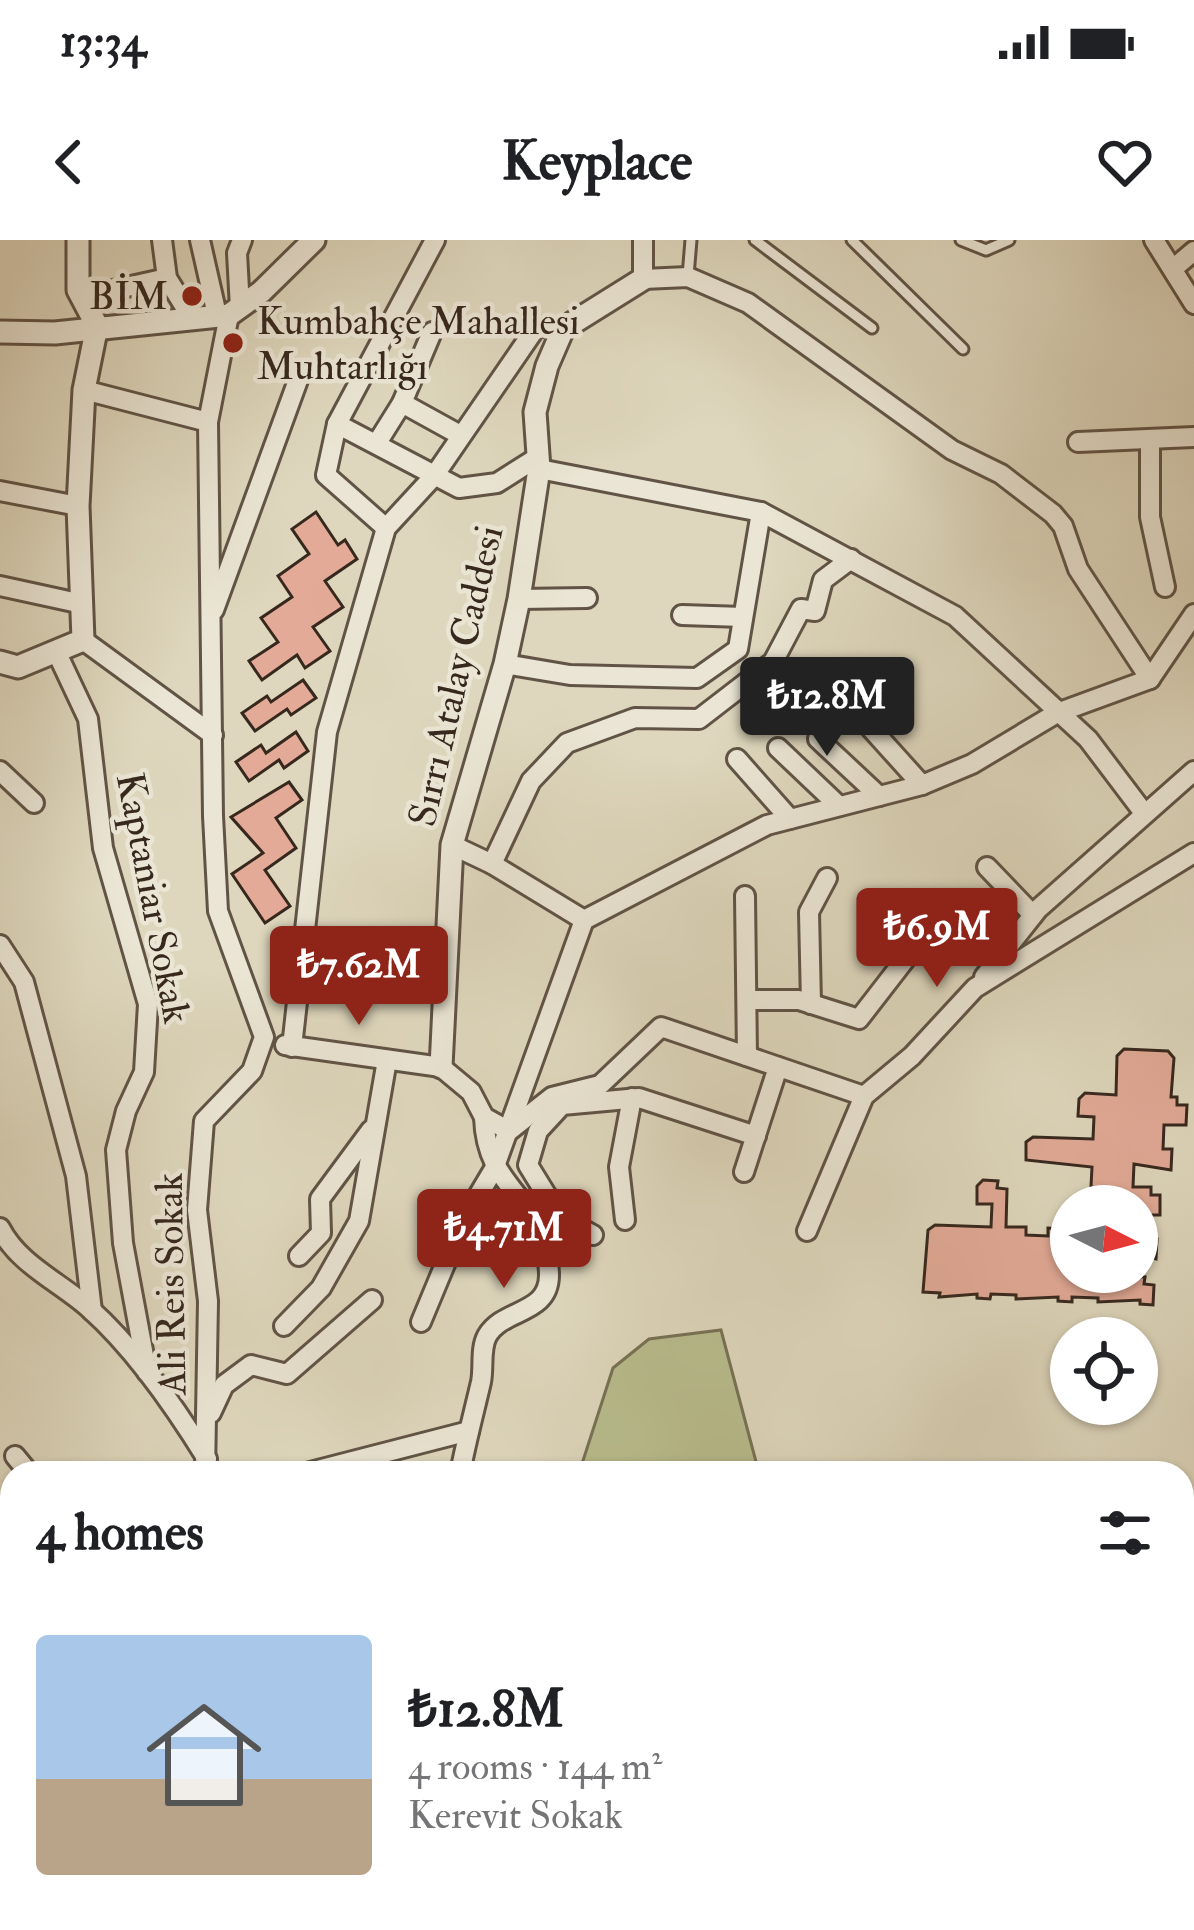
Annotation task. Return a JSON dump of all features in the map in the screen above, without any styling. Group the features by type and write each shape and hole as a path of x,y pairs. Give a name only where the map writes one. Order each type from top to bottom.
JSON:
{"street":[{"path":"78,240 78,290 97,326 83,390 78,506 82,640 213,735"},
{"path":"162,240 167,278 190,317"},
{"path":"200,240 229,313"},
{"path":"242,240 208,422 218,911 264,1037 292,1047 441,1067 471,1091 484,1117 485,1147 494,1169 522,1197 542,1228 549,1278 543,1297 530,1310 498,1322 484,1340 482,1376 463,1461"},
{"path":"0,332 55,333 229,313 314,240"},
{"path":"386,528 326,475 337,424 435,240"},
{"path":"643,240 644,279"},
{"path":"1154,240 1194,304"},
{"path":"1174,268 1194,251"},
{"path":"292,1047 327,732 386,528 434,476 535,329 563,329 644,279 688,277 748,303 952,450 1001,474 1053,514 1063,526 1078,569 1150,679"},
{"path":"78,290 109,290 167,278"},
{"name":"Sırrı Atalay Caddesi","path":"441,1067 452,845 519,599 538,463 535,412 563,329"},
{"path":"377,443 402,403 432,332"},
{"path":"210,620 301,372"},
{"path":"83,390 208,422"},
{"path":"402,403 460,435"},
{"path":"337,424 459,488 496,483 538,463 761,512 956,616 1088,739 1144,813"},
{"path":"1078,442 1194,436"},
{"path":"1150,441 1150,517 1165,587"},
{"path":"0,491 78,506"},
{"path":"505,664 570,675 697,678 738,649 761,512"},
{"path":"492,864 531,781 567,743 635,718 699,719 773,662 801,609 815,610 824,580 851,559"},
{"path":"0,586 78,603"},
{"path":"519,599 587,598"},
{"path":"421,1322 463,1221 494,1169 584,920 767,825 922,785 972,764 1057,712 1150,679 1194,614"},
{"path":"682,615 743,617"},
{"path":"0,662 18,667 82,640"},
{"name":"Kaptaniar Sokak","path":"56,651 88,719 103,848 148,1004 144,1072 126,1111 116,1150 123,1243 147,1372"},
{"path":"715,665 742,684"},
{"path":"821,673 922,785"},
{"path":"818,739 879,796"},
{"path":"778,748 839,806"},
{"path":"736,759 790,819"},
{"path":"0,771 34,803"},
{"path":"806,1231 864,1096 912,1056 1034,915 1194,771"},
{"path":"452,845 584,920"},
{"path":"975,988 1194,853"},
{"path":"986,867 1034,915"},
{"path":"811,1004 809,912 826,878"},
{"path":"745,896 747,1056"},
{"path":"747,1000 811,1004 860,1018 931,926"},
{"path":"0,945 24,982 76,1176 92,1311"},
{"path":"509,1131 552,1097 600,1084 661,1027 864,1096"},
{"name":"Ali Reis Sokak","path":"208,1461 208,1300 197,1210 204,1121 252,1071 264,1037"},
{"path":"284,1326 320,1288 358,1221 387,1060"},
{"path":"744,1172 778,1067"},
{"path":"593,1235 560,1217 528,1165 538,1131 562,1106 632,1098 756,1136"},
{"path":"625,1220 619,1167 632,1098"},
{"path":"484,1117 509,1131"},
{"path":"298,1256 320,1233 320,1199 375,1126"},
{"path":"494,1169 528,1165"},
{"path":"0,1228 10,1249 92,1311 147,1372 204,1461"},
{"path":"207,1423 224,1385 238,1374 251,1365 287,1375 372,1300"},
{"path":"353,1461 469,1431"},
{"path":"15,1456 19,1461"}],"lane":[{"path":"688,277 691,240"},
{"path":"757,240 872,328"},
{"path":"852,240 963,349"},
{"path":"962,240 986,250 1009,240"}],"green space":[{"path":"721,1330 756,1461 583,1461 613,1368 649,1339"}],"building":[{"path":"316,512 338,545 345,540 357,559 325,581 343,607 313,627 330,651 305,668 297,655 262,680 249,661 278,642 261,618 292,597 278,576 309,554 292,529"},
{"path":"303,680 316,698 291,715 287,709 255,731 242,713 267,696 271,702"},
{"path":"296,732 308,751 284,768 279,760 249,781 236,762 261,745 266,753"},
{"path":"289,782 302,800 276,818 296,848 265,870 290,906 265,923 232,874 263,853 231,817"},
{"path":"1124,1049 1168,1051 1174,1058 1171,1097 1177,1097 1177,1105 1187,1105 1186,1125 1164,1125 1163,1149 1172,1149 1171,1170 1134,1164 1133,1185 1091,1185 1092,1167 1026,1160 1026,1142 1033,1137 1093,1139 1094,1117 1078,1116 1079,1099 1085,1093 1116,1095 1117,1056"},
{"path":"983,1180 998,1181 997,1188 1007,1189 1006,1227 1026,1227 1026,1235 1048,1236 1050,1228 1050,1293 1154,1293 1153,1305 1140,1304 1140,1300 1098,1302 1098,1298 1072,1297 1072,1302 991,1294 990,1299 977,1298 977,1294 939,1297 940,1293 923,1292 928,1230 935,1225 991,1227 992,1204 977,1204 977,1186"}],"place":[{"name":"BİM","path":"192,296"},
{"name":"Kumbahçe Mahallesi Muhtarlığı","path":"233,343"}]}
